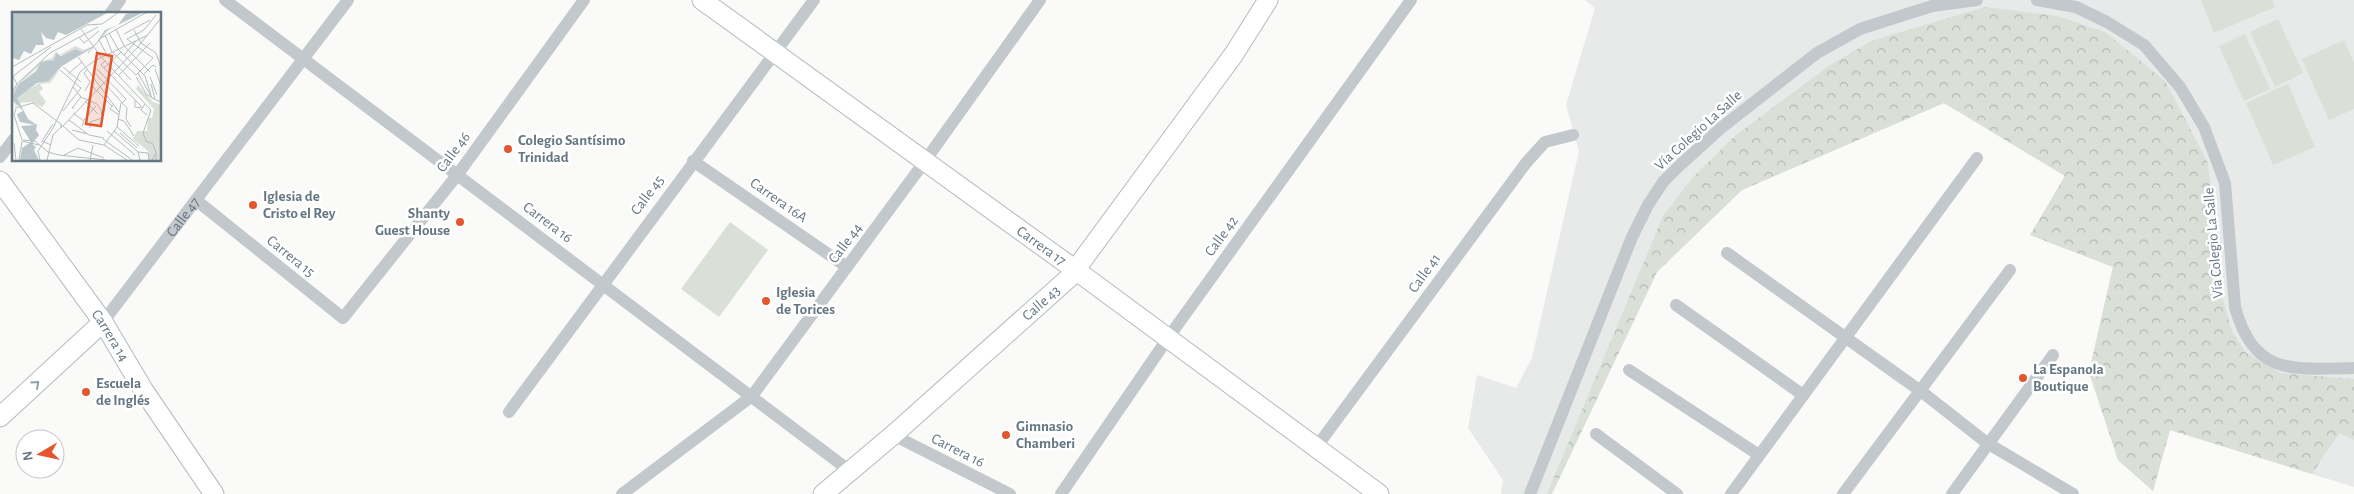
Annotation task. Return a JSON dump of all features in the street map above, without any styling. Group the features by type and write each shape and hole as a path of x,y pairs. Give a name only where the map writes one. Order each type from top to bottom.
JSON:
{"main road":[{"name":"Carrera 17","path":"702,0 1075,270 1315,449 1379,494"},
{"name":"Calle 43","path":"823,494 892,435 1075,270 1234,54 1268,0"},
{"name":"Carrera 14","path":"0,181 103,322 144,391 214,494"},
{"name":"Calle 47","path":"0,417 103,322"}],"street":[{"path":"111,12 120,0"},
{"name":"Carrera 16","path":"225,0 850,471"},
{"name":"Calle 47","path":"103,322 348,0"},
{"name":"Calle 46","path":"343,318 458,174 584,0"},
{"name":"Calle 45","path":"508,412 814,0"},
{"name":"Calle 44","path":"622,494 752,396 925,162 1040,0"},
{"name":"Calle 42","path":"1061,494 1168,338 1411,0"},
{"name":"Vía Colegio La Salle","path":"1530,494 1632,237 1648,205 1663,182 1721,128 1817,53 1860,30 1932,6 1977,0"},
{"name":"Vía Colegio La Salle","path":"2037,0 2076,7 2115,27 2144,45 2180,87 2204,127 2224,183 2235,307 2240,326 2251,343 2265,357 2280,366 2295,369 2354,368"},
{"name":"Calle 41","path":"1315,449 1526,163 1545,142 1573,135"},
{"path":"0,157 12,142"},
{"path":"1731,494 1977,158"},
{"name":"Carrera 16A","path":"693,161 847,267"},
{"name":"Carrera 15","path":"196,200 343,318"},
{"path":"1727,253 1922,392 1987,443 2073,494"},
{"path":"1844,494 1922,392 2010,270"},
{"path":"1676,304 1804,395"},
{"path":"1952,494 1987,443 2053,355"},
{"path":"1629,370 1759,455"},
{"path":"1596,434 1677,494"},
{"name":"Carrera 16","path":"892,435 1010,494"}],"shaded area":[{"path":"1585,0 2354,0 2354,487 2170,430 2153,491 2118,460 2089,372 2113,267 2030,235 2065,176 1944,103 1742,190 1657,272 1551,494 1501,494 1503,480 1468,428 1477,375 1516,388 1532,358 1579,151 1566,105 1595,8"}],"green space":[{"path":"2201,0 2272,0 2275,7 2214,33"},
{"path":"1985,7 2057,16 2105,32 2165,81 2208,163 2221,293 2232,331 2245,352 2280,373 2354,379 2354,440 2339,433 2312,474 2170,430 2153,491 2118,460 2089,372 2113,267 2030,235 2065,176 1944,103 1742,190 1657,272 1552,494 1547,494 1663,216 1694,176 1736,135 1829,66 1871,41"},
{"path":"2278,19 2303,73 2275,87 2250,32"},
{"path":"2245,34 2270,89 2244,101 2219,46"},
{"path":"2344,40 2354,63 2354,109 2329,120 2302,59"},
{"path":"2288,84 2315,147 2273,165 2246,103"},
{"path":"730,222 768,250 719,317 681,289"}],"place":[{"name":"Colegio Santísimo Trinidad","path":"508,149"},
{"name":"Iglesia de Cristo el Rey","path":"253,205"},
{"name":"Shanty Guest House","path":"460,222"},
{"name":"Iglesia de Torices","path":"766,301"},
{"name":"La Espanola Boutique","path":"2023,378"},
{"name":"Escuela de Inglés","path":"86,392"},
{"name":"Gimnasio Chamberi","path":"1006,435"}]}
